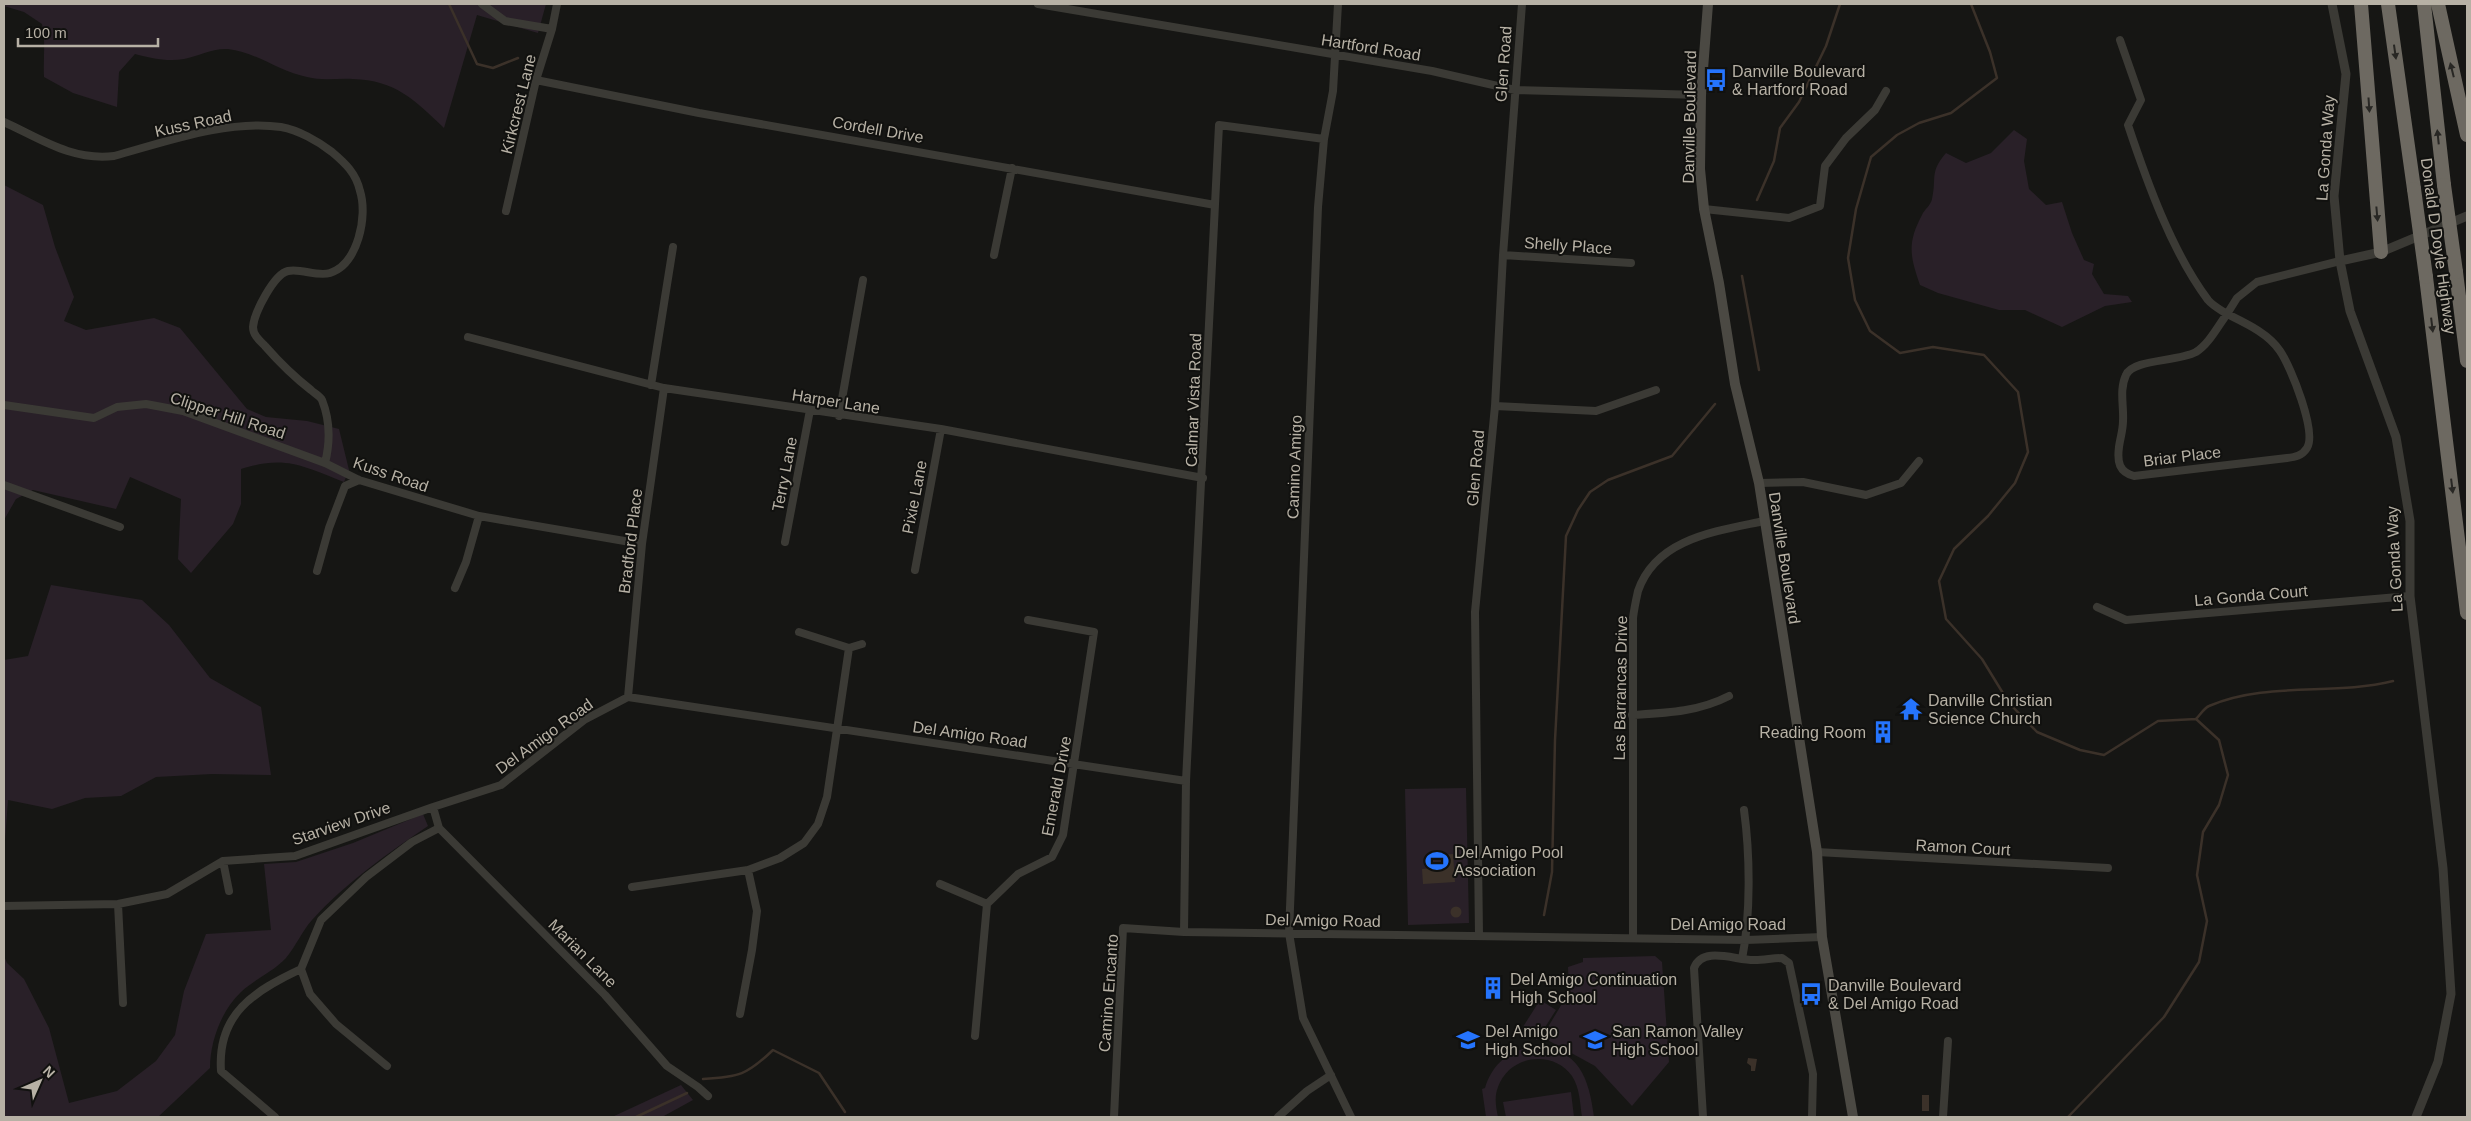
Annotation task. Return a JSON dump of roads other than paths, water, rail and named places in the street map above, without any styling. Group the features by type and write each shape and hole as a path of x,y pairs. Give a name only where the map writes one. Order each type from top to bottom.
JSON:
{"highway":[{"path":"2361,4 2381,252"},
{"name":"Donald D Doyle Highway","path":"2388,4 2426,277 2467,613"},
{"name":"Donald D Doyle Highway","path":"2424,4 2444,185 2467,361"},
{"path":"2438,4 2467,135"}],"main road":[{"name":"Danville Boulevard","path":"1708,4 1701,94 1700,169 1704,209 1719,282 1735,384 1759,483 1817,852 1822,937 1853,1117"}],"street":[{"path":"482,4 505,21 552,29"},
{"name":"Kirkcrest Lane","path":"506,211 536,80 552,29 557,4"},
{"name":"Hartford Road","path":"1038,4 1432,71 1515,90 1701,94"},
{"name":"Camino Amigo","path":"1338,4 1333,92 1324,139 1318,217 1289,933 1302,1018 1332,1075 1351,1117"},
{"name":"Glen Road","path":"1478,935 1475,612 1495,406 1503,255 1522,4"},
{"name":"La Gonda Way","path":"2332,4 2346,74 2334,196 2340,261 2350,311 2396,437 2410,521 2410,596 2443,862 2451,994 2438,1062 2416,1117"},
{"path":"2120,40 2141,100 2128,125 2145,178 2183,259 2210,302 2227,314 2237,298 2257,282 2381,252 2467,216"},
{"name":"Cordell Drive","path":"536,80 699,113 1215,205"},
{"path":"1704,209 1789,218 1820,206 1825,166 1846,138 1875,110 1886,91"},
{"name":"Kuss Road","path":"4,122 54,148 97,158 114,156 231,128 282,127 304,135 327,148 347,165 356,178 362,206 358,235 348,260 328,274 288,271 278,278 270,288 253,324 256,337 290,374 321,399 330,443 325,463 359,480 479,516 642,544"},
{"name":"Calmar Vista Road","path":"1186,781 1203,478 1219,125 1324,139"},
{"path":"994,255 1012,168"},
{"path":"651,385 673,247"},
{"name":"Shelly Place","path":"1503,255 1631,263"},
{"path":"839,416 863,280"},
{"name":"Briar Place","path":"2227,314 2265,335 2280,350 2297,388 2310,430 2306,449 2298,456 2287,458 2134,476 2125,474 2119,467 2117,456 2123,422 2122,388 2126,374 2137,365 2184,357 2198,351 2209,340 2227,314"},
{"name":"Harper Lane","path":"468,337 664,388 839,416 941,429 1203,478"},
{"name":"Bradford Place","path":"628,697 642,544 664,388"},
{"path":"1495,406 1596,411 1656,390"},
{"name":"Clipper Hill Road","path":"4,405 94,418 117,406 146,404 183,411 325,463"},
{"name":"Terry Lane","path":"785,542 810,410"},
{"name":"Pixie Lane","path":"914,570 941,429"},
{"path":"1759,483 1803,482 1866,495 1901,483 1919,461"},
{"path":"317,570 344,486 359,480"},
{"path":"4,485 120,526"},
{"path":"455,588 466,562 479,516"},
{"name":"Las Barrancas Drive","path":"1634,937 1632,618 1639,590 1649,572 1670,550 1707,533 1764,521"},
{"name":"La Gonda Court","path":"2097,608 2126,620 2410,596"},
{"name":"Emerald Drive","path":"987,904 1018,874 1052,857 1064,835 1075,764 1094,632 1028,620"},
{"path":"799,632 849,648 862,644"},
{"path":"632,887 748,870 780,858 804,843 818,824 827,797 849,648"},
{"path":"1632,716 1688,711 1709,706 1728,696"},
{"name":"Del Amigo Road","path":"433,807 501,785 584,720 628,697 1186,781"},
{"path":"1184,932 1186,781"},
{"path":"387,1066 336,1024 310,994 301,969 321,920 366,876 412,842 439,828 433,807"},
{"name":"Starview Drive","path":"4,906 118,904 167,894 223,861 295,856 433,807"},
{"path":"1742,959 1746,940 1748,839 1744,810"},
{"name":"Marian Lane","path":"439,828 605,995 667,1066 698,1086 708,1096"},
{"name":"Ramon Court","path":"1817,852 2108,868"},
{"path":"223,861 229,891"},
{"path":"740,1014 757,911 748,870"},
{"path":"940,884 987,904 975,1036"},
{"path":"118,904 122,1003"},
{"name":"Camino Encanto","path":"1114,1117 1123,928 1184,932"},
{"name":"Del Amigo Road","path":"1184,932 1746,940 1822,937"},
{"path":"1703,1117 1694,968 1696,962 1704,957 1719,956 1742,959 1782,958 1789,963 1813,1074 1812,1117"},
{"path":"275,1117 220,1072 219,1051 229,1022 244,1004 267,985 301,969"},
{"path":"1943,1117 1948,1041"},
{"path":"1278,1117 1308,1091 1332,1075"}],"waterway":[{"path":"449,4 477,64 493,68 518,58"},
{"path":"1757,200 1774,161 1780,128 1799,102 1826,46 1840,4"},
{"path":"1971,4 1990,52 1997,78 1951,113 1919,123 1897,135 1871,157 1856,209 1848,258 1855,300 1870,331 1900,353 1933,347 1984,355 2018,392 2028,452 2015,483 1988,516 1954,549 1939,581 1946,619 1982,659 2009,703 2037,732 2080,750 2104,755 2158,721 2196,719 2219,740 2228,775 2219,805 2203,832 2197,875 2207,921 2199,962 2164,1017 2068,1117"},
{"path":"1742,276 1759,370"},
{"path":"1544,915 1552,872 1555,740 1566,536 1578,510 1590,492 1608,480 1672,456 1715,404"},
{"path":"2196,719 2209,706 2231,698 2277,691 2348,688 2393,681"},
{"path":"703,1079 734,1076 742,1073 756,1065 773,1050 819,1073 845,1112"},
{"path":"636,1117 687,1093"}],"place":[{"name":"Danville Boulevard & Hartford Road","path":"1716,80"},
{"name":"Danville Christian Science Church","path":"1911,709"},
{"name":"Reading Room","path":"1883,732"},
{"name":"Del Amigo Pool Association","path":"1437,861"},
{"name":"Del Amigo Continuation High School","path":"1493,988"},
{"name":"Danville Boulevard & Del Amigo Road","path":"1811,994"},
{"name":"Del Amigo High School","path":"1468,1040"},
{"name":"San Ramon Valley High School","path":"1595,1040"}]}
